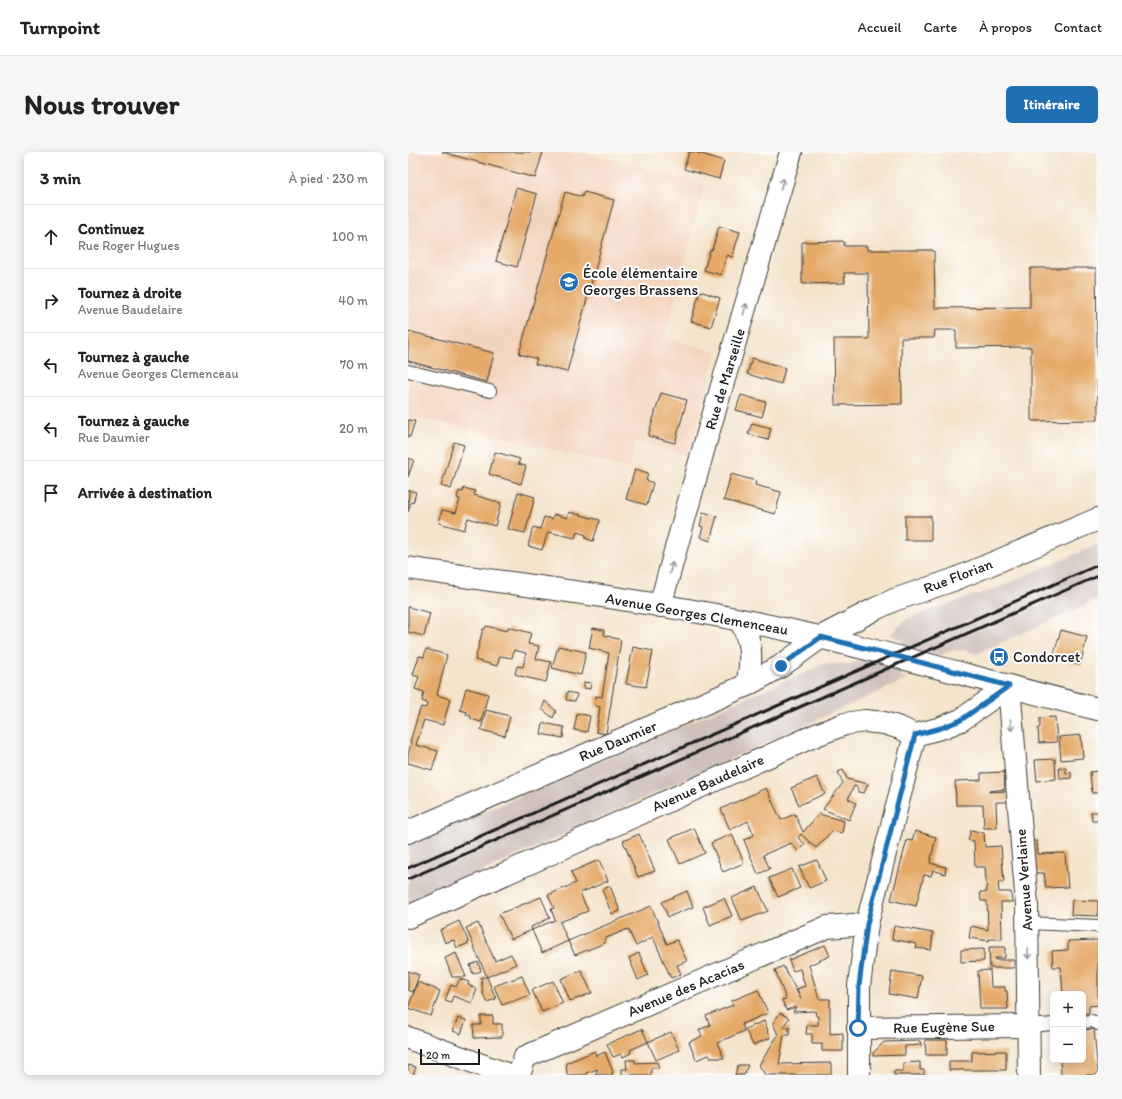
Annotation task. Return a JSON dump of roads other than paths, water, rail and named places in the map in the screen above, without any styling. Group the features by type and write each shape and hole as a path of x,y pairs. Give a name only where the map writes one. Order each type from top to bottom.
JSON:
{"street":[{"name":"Rue de Marseille","path":"660,606 706,440 792,152"},
{"name":"Rue Florian","path":"821,637 894,600 953,580 1098,519"},
{"name":"Avenue Georges Clemenceau","path":"408,568 660,606 739,620 821,637 1098,709"},
{"path":"739,620 744,626 749,639 751,669 748,685"},
{"name":"Rue Daumier","path":"408,832 748,685 781,666 821,637"},
{"path":"860,1075 858,1028 859,986 867,924 915,735 941,728 961,720 1009,686"},
{"name":"Avenue Verlaine","path":"1009,686 1027,905 1030,1026 1029,1075"},
{"name":"Avenue Baudelaire","path":"408,917 808,738 845,724 864,720 900,728 915,735"},
{"name":"Avenue des Acacias","path":"519,1075 525,1057 827,928 867,924"},
{"name":"Rue Eugène Sue","path":"858,1028 1030,1026"},
{"path":"408,1038 509,1075"}],"lane":[{"path":"408,371 490,391"},
{"path":"1027,923 1098,926"},
{"path":"1086,1022 1092,1021 1098,1024"},
{"path":"1030,1026 1050,1024"}],"railway":[{"path":"408,868 1098,565"},
{"path":"408,879 1098,576"}],"place":[{"name":"École élémentaire Georges Brassens","path":"569,282"},
{"name":"Condorcet","path":"999,657"}]}
